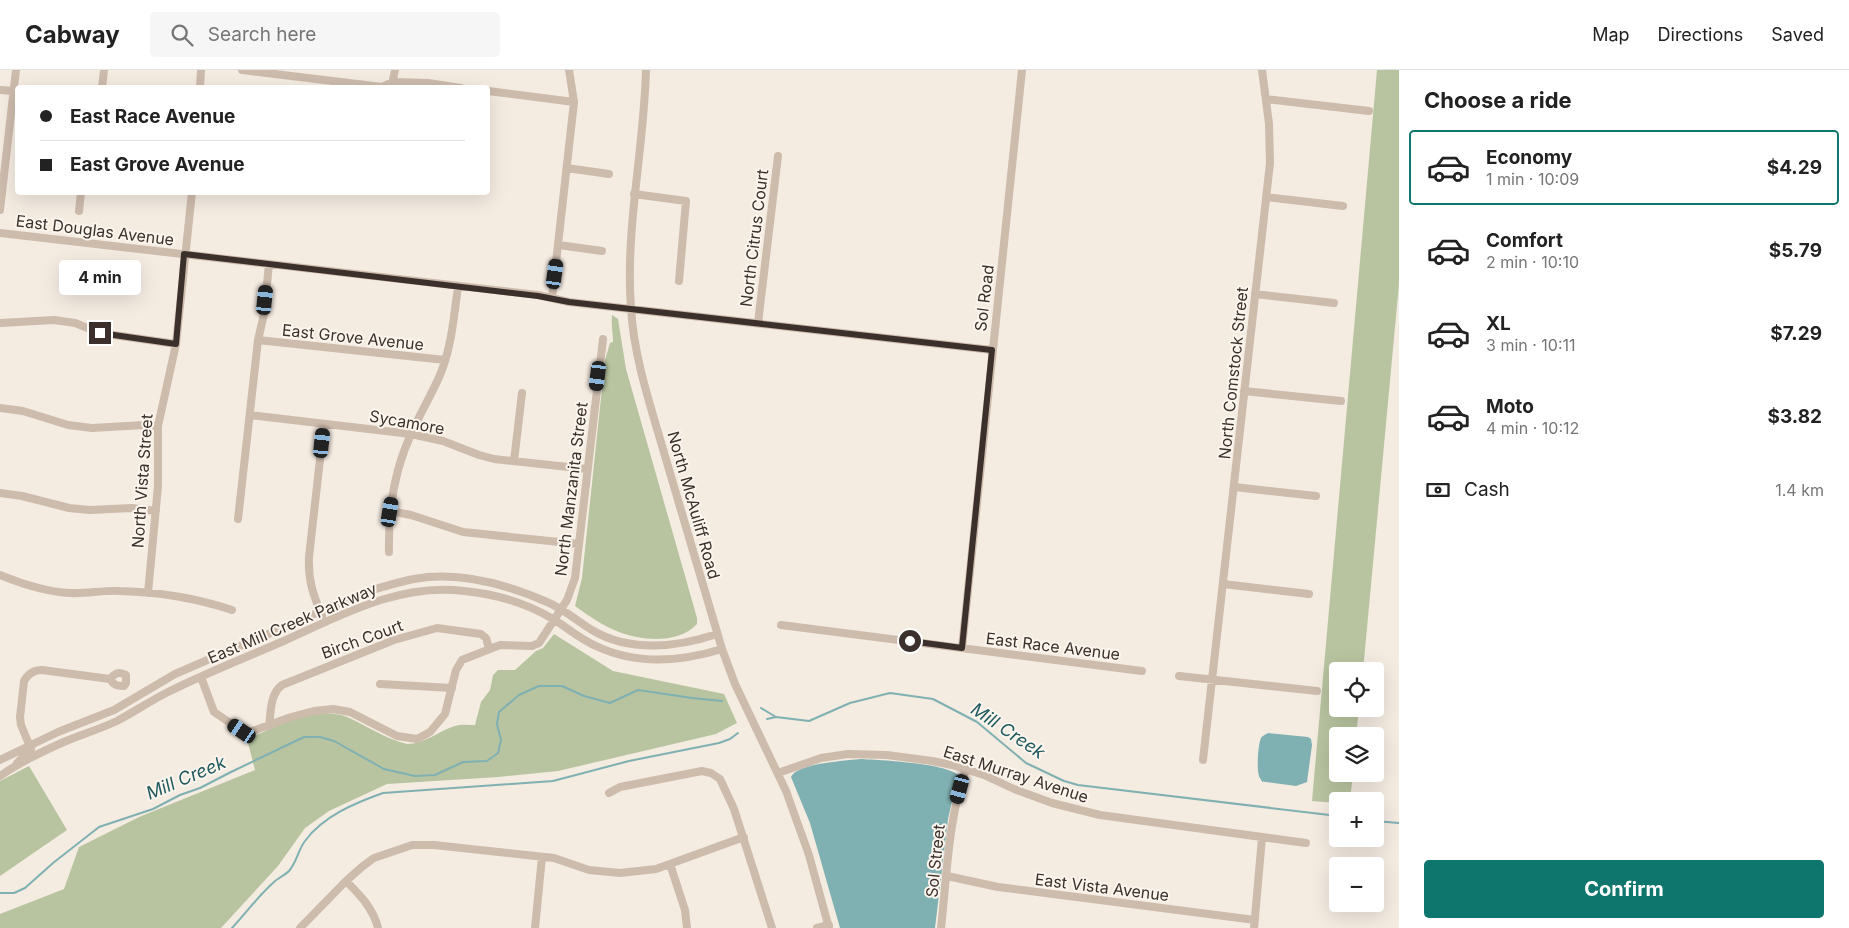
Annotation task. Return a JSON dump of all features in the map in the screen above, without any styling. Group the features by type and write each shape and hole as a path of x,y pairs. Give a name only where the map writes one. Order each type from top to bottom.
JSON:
{"street":[{"path":"0,210 16,70"},
{"path":"102,85 104,70"},
{"path":"200,85 202,70"},
{"path":"242,70 366,85"},
{"path":"395,70 392,85 428,83 442,85"},
{"path":"552,298 574,102 569,70"},
{"name":"North McAuliff Road","path":"646,70 645,114 634,194 629,258 631,308 636,348 643,380 722,649 735,684 778,773 799,823 829,926"},
{"name":"Sol Road","path":"962,648 1022,70"},
{"name":"North Comstock Street","path":"1202,760 1266,197 1270,146 1262,70"},
{"path":"0,90 14,91"},
{"path":"490,91 574,102"},
{"path":"1266,99 1369,111"},
{"name":"North Citrus Court","path":"758,323 778,156"},
{"path":"567,168 609,174"},
{"path":"634,194 686,201 679,280"},
{"path":"78,211 81,195"},
{"name":"North Vista Street","path":"148,593 158,486 158,426 176,344 192,195"},
{"path":"1266,197 1343,206"},
{"name":"East Douglas Avenue","path":"0,233 552,298 569,302 992,350"},
{"path":"559,245 602,251"},
{"path":"238,520 258,340 264,314 269,264"},
{"path":"389,552 390,512 397,474 411,434 433,390 445,360 452,334 458,287"},
{"path":"1256,294 1334,303"},
{"path":"0,323 54,320 76,324 100,333 176,344"},
{"name":"North Manzanita Street","path":"201,677 214,712 242,731 250,732 291,717 314,711 333,709 350,712 396,736 417,739 430,732 445,714 456,670 462,660 500,645 536,645 555,620 572,588 579,544 603,339"},
{"name":"East Grove Avenue","path":"258,340 445,360"},
{"path":"1244,391 1341,401"},
{"path":"514,461 522,393"},
{"path":"0,408 23,411 68,425 92,428 158,426"},
{"name":"Sycamore","path":"250,415 411,434 442,441 479,455 587,469"},
{"path":"324,424 308,575 311,589 324,623"},
{"path":"1234,487 1316,496"},
{"path":"0,493 22,496 69,508 90,510 132,508 156,511"},
{"path":"390,512 411,515 463,532 579,544"},
{"path":"0,575 45,590 68,593 118,590 148,593 204,601 232,610"},
{"name":"East Mill Creek Parkway","path":"0,760 58,732 114,710 175,674 320,611 395,583 438,577 500,585 549,602 594,632 621,642 671,646 718,634"},
{"path":"1223,584 1309,594"},
{"name":"East Mill Creek Parkway","path":"0,776 67,741 118,720 168,692 201,677 372,603 410,592 448,589 507,599 555,620 581,639 596,647 631,658 651,660 691,658 722,649"},
{"name":"East Race Avenue","path":"781,625 1142,671"},
{"name":"Birch Court","path":"269,726 273,696 276,689 394,640 437,628 481,634 486,638 489,648"},
{"path":"11,769 31,750 21,725 20,717 24,681 32,672 42,670 110,679"},
{"path":"1179,676 1317,691"},
{"path":"380,684 452,688"},
{"name":"East Murray Avenue","path":"778,773 821,758 848,754 867,754 932,761 966,769 1031,796 1100,815 1306,843"},
{"name":"Sol Street","path":"941,928 956,805 966,769"},
{"path":"609,793 620,787 702,771 718,777 734,809 772,928"},
{"path":"300,928 346,880 374,858 412,845 434,845 564,860 589,870 609,872 645,871 744,837"},
{"path":"1254,924 1262,838"},
{"path":"534,928 542,857"},
{"path":"670,864 685,910 687,928"},
{"name":"East Vista Avenue","path":"947,876 998,887 1254,924"},
{"path":"346,880 364,899 375,917 378,928"},
{"path":"817,928 829,926"}],"green space":[{"path":"1377,70 1399,70 1399,284 1364,662 1329,662 1329,717 1358,717 1357,727 1329,727 1329,782 1352,782 1351,792 1329,792 1329,802 1312,801"},
{"path":"612,315 618,319 626,369 697,618 697,624 689,630 670,638 649,639 613,630 575,606 582,578 605,360 610,343 613,342"},
{"path":"554,634 613,671 724,694 737,723 716,734 558,771 387,784 329,811 305,828 278,866 221,928 0,928 0,914 64,889 79,847 139,817 255,770 247,739 283,723 322,713 347,717 384,736 407,744 426,740 455,726 475,725 481,702 490,690 493,675 498,670 515,670 536,651 543,648"},
{"path":"29,766 67,830 0,876 0,781"}],"water":[{"path":"1268,733 1308,737 1311,739 1312,745 1307,782 1296,786 1261,780 1258,770 1259,746 1261,738"},
{"path":"860,759 927,765 951,771 958,775 948,819 935,928 840,928 810,823 791,777 795,772 812,766"}],"waterway":[{"name":"Mill Creek","path":"0,893 14,893 25,888 99,827 153,809 304,737 320,737 334,741 384,769 415,776 435,775 463,762 487,761 498,753 501,740 497,724 499,712 519,695 539,686 562,686 584,696 610,703 638,690 722,701"},
{"name":"Mill Creek","path":"761,708 776,717 809,721 850,703 890,693 933,699 977,722 1026,763 1064,781 1078,785 1329,815"},
{"name":"Mill Creek","path":"767,719 776,717"},
{"path":"232,928 268,887 289,871 312,832 340,811 372,797 383,793 553,781 629,761 719,743 730,739 738,733"},
{"name":"Mill Creek","path":"1384,822 1399,823"}],"route":[{"path":"100,333 176,344 184,254 538,296 569,302 992,350 962,648 910,641"}]}
